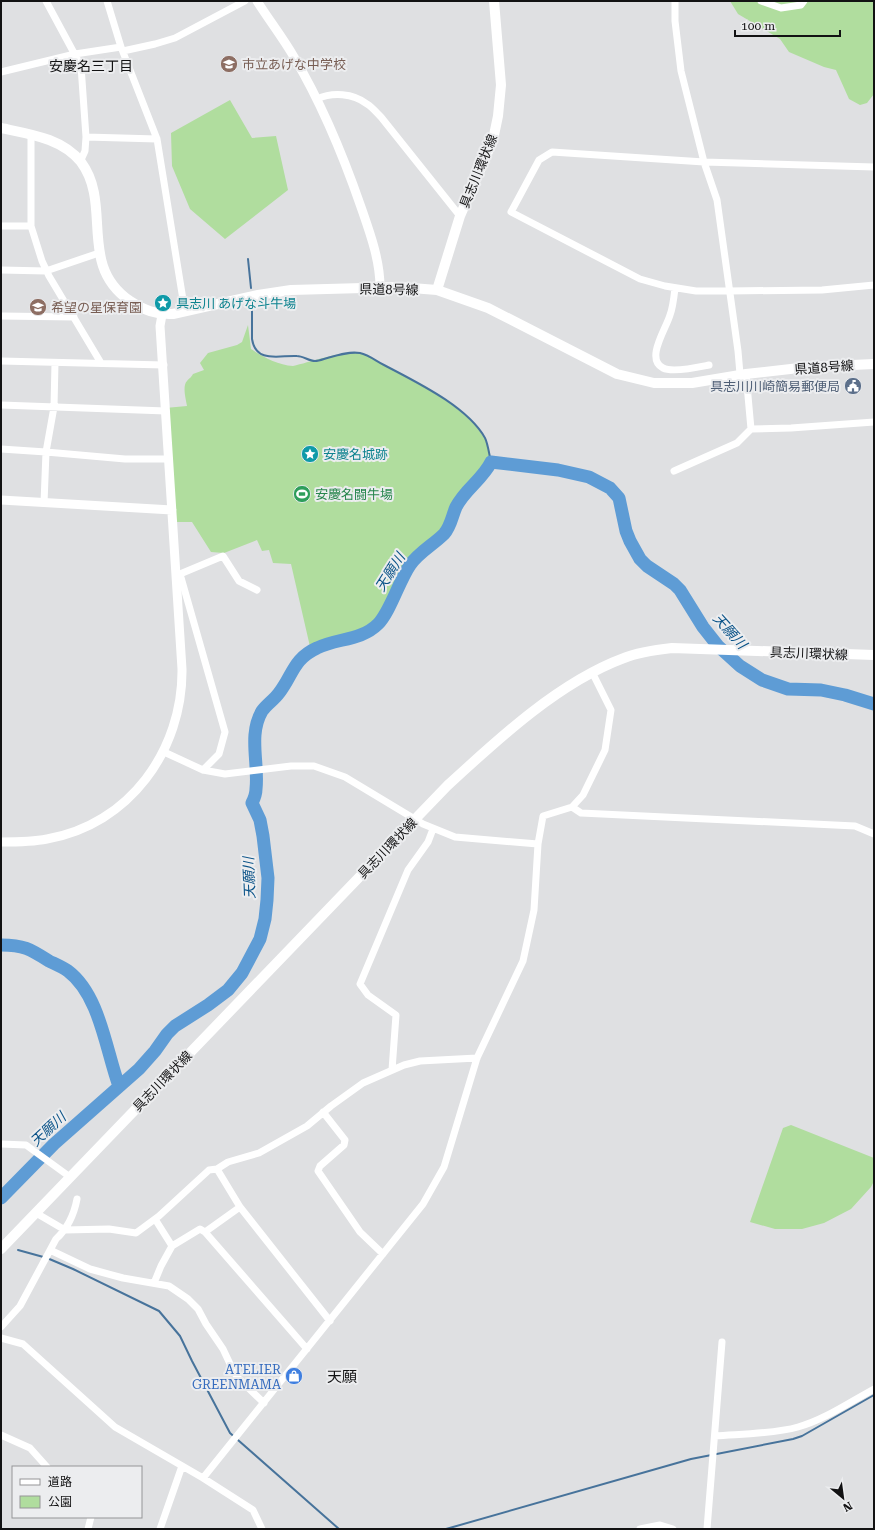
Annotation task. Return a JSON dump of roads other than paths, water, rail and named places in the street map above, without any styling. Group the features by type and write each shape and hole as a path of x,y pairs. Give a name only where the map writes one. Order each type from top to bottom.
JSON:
{"main road":[{"name":"具志川環状線","path":"437,290 460,216 493,140 498,116 501,85 494,1"},
{"name":"県道8号線","path":"1,128 51,140 67,150 80,162 88,174 93,191 99,254 107,277 122,296 139,308 162,315 185,312 258,295 291,290 380,287 437,290 488,308 617,374 654,383 692,383 743,374 808,367 874,364"},
{"name":"具志川環状線","path":"1,1250 414,819 447,786 504,736 548,701 592,672 640,653 666,649 751,650 874,655"}],"street":[{"path":"46,1 81,66 86,137 84,152 80,162"},
{"path":"107,1 122,49 157,139 185,312"},
{"path":"1,72 75,54 155,44 174,38 245,1"},
{"path":"257,1 294,57 316,99 346,163 369,230 379,269 380,287"},
{"path":"675,1 675,20 681,71 704,162 717,200 729,291 751,429"},
{"path":"761,1 781,8 801,5 804,1"},
{"path":"316,99 336,94 352,97 367,103 381,117 460,216"},
{"path":"31,135 30,226 46,271 101,363"},
{"path":"86,137 157,139"},
{"path":"874,167 704,162 552,152 540,160 512,212 640,279 676,288 696,291 822,290 874,285"},
{"path":"1,226 30,226"},
{"path":"1,270 46,271 99,254"},
{"path":"676,288 671,315 655,355 657,363 664,369 674,370 710,365"},
{"path":"1,842 46,839 73,832 96,822 110,813 133,794 152,770 164,752 170,739 179,708 182,683 178,574 172,510 164,365 160,326 162,315"},
{"path":"1,316 74,317"},
{"path":"1,361 164,365"},
{"path":"44,503 46,452 54,407 54,363"},
{"path":"1,405 166,411"},
{"path":"674,471 737,443 751,429 790,428 874,422"},
{"path":"1,449 125,460 169,459"},
{"path":"1,500 172,510"},
{"path":"178,574 223,556 238,581 257,590"},
{"path":"178,574 225,732 219,754 203,770"},
{"path":"203,1478 423,1204 444,1167 477,1058 523,961 534,910 538,844 543,816 572,807 583,795 605,750 611,710 592,672"},
{"path":"164,752 203,770 225,774 291,766 314,766 344,777 414,819 433,829 455,837 538,844"},
{"path":"572,807 581,813 855,826 874,834"},
{"path":"392,1070 396,1015 368,994 360,984 408,870 428,842 433,829"},
{"path":"36,1213 65,1230 109,1229 136,1233 155,1219 209,1170 217,1169 228,1162 259,1152 307,1126 323,1112 363,1083 404,1065 420,1061 477,1058"},
{"path":"323,1112 344,1140 344,1145 320,1166 318,1171 360,1232 383,1254"},
{"path":"1,1144 26,1145 70,1177"},
{"path":"217,1169 240,1207 330,1320"},
{"path":"1,1327 20,1306 56,1239 65,1230 74,1214 77,1199"},
{"path":"205,1232 240,1207"},
{"path":"155,1219 172,1246"},
{"path":"154,1283 172,1246 200,1229 205,1232 307,1349"},
{"path":"50,1250 90,1269 123,1278 169,1286 188,1299 198,1309 223,1349 237,1378 264,1403"},
{"path":"1,1338 23,1344 115,1427 203,1478 253,1510 262,1529"},
{"path":"707,1529 722,1342"},
{"path":"715,1436 797,1428 813,1422 874,1389"},
{"path":"1,1434 30,1448 46,1466"},
{"path":"160,1529 182,1466"},
{"path":"88,1529 91,1518"},
{"path":"640,1529 660,1526 673,1529"}],"waterway":[{"path":"248,259 251,288"},
{"path":"252,305 252,339 254,347 258,352 264,355 276,357 299,356 315,361 342,354 360,353 366,355 425,387 454,405 466,415 477,426 485,438 491,462"},
{"name":"天願川","path":"1,1198 54,1144 139,1069 175,1026 228,990 242,973 260,939 265,919 267,900 268,878 263,836 260,820 252,803 256,792 257,779 255,739 258,720 262,711 279,693 298,662 309,652 325,645 364,634 378,624 387,612 410,565 418,556 444,534 448,528 456,507 464,495 488,468 491,462 558,470 589,477 610,488 619,498 626,531 640,559 647,566 674,584 680,590 703,627 718,646 740,666 762,680 788,689 821,690 845,695 874,704"},
{"name":"天願川","path":"1,945 16,946 32,951 68,971 79,981 88,994 101,1024 119,1086"},
{"path":"18,1250 47,1258 73,1269 159,1311 180,1336 230,1433 339,1529"},
{"path":"446,1529 691,1459 793,1439 802,1436 874,1395"}],"place":[{"name":"市立あげな中学校","path":"229,64"},
{"name":"具志川 あげな斗牛場","path":"163,303"},
{"name":"希望の星保育園","path":"38,307"},
{"name":"具志川川崎簡易郵便局","path":"853,386"},
{"name":"安慶名城跡","path":"310,454"},
{"name":"安慶名闘牛場","path":"302,494"},
{"name":"ATELIER GREENMAMA","path":"294,1376"}],"district":[{"name":"安慶名三丁目","path":"91,66"},
{"name":"天願","path":"342,1377"}]}
